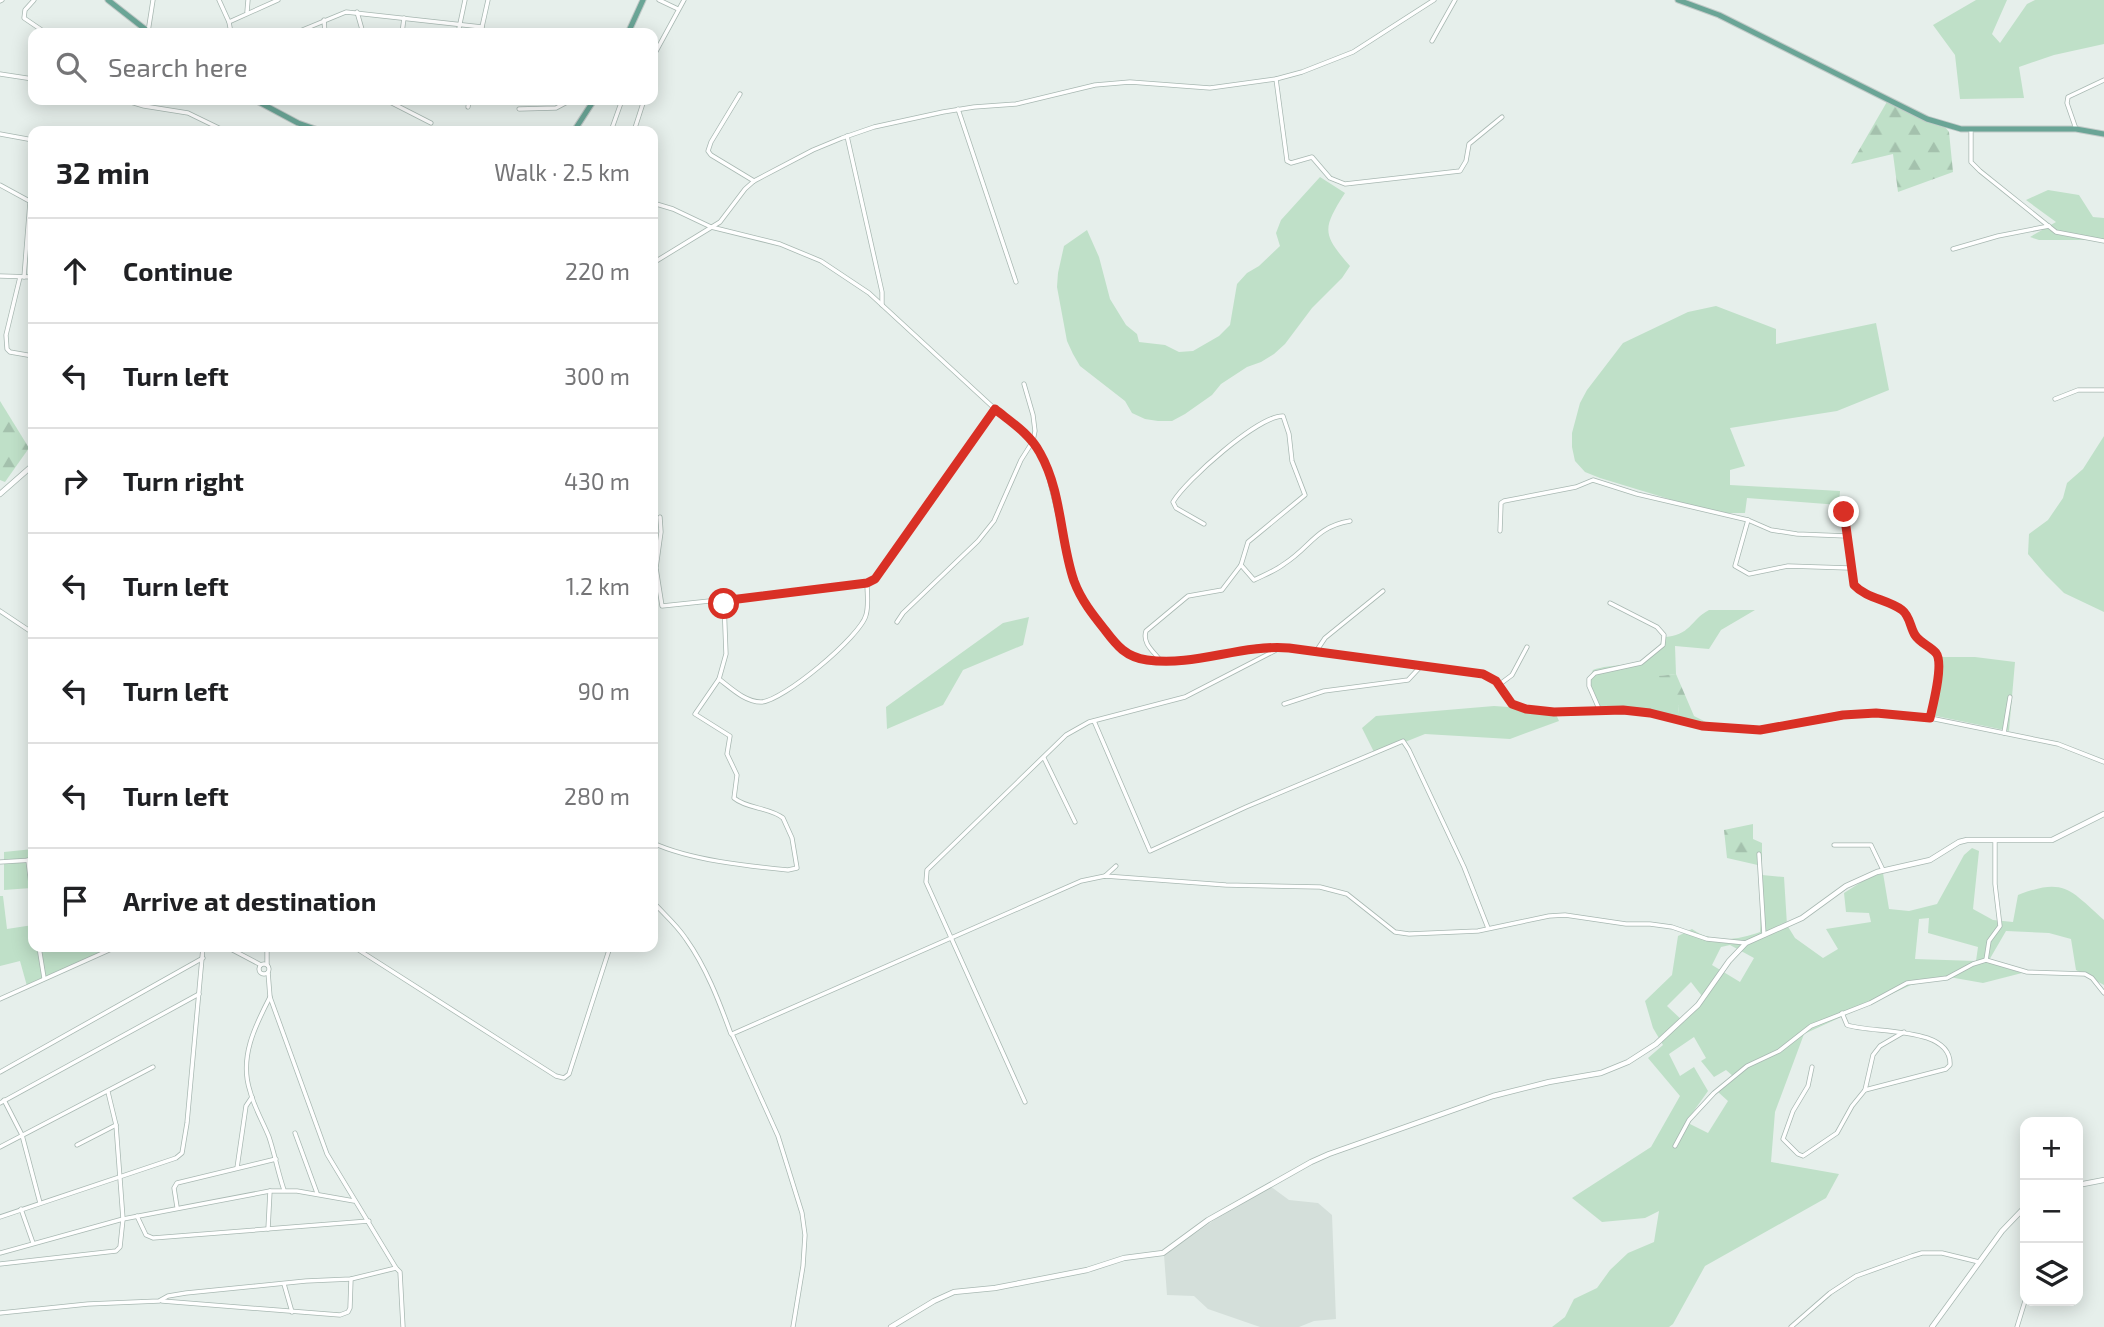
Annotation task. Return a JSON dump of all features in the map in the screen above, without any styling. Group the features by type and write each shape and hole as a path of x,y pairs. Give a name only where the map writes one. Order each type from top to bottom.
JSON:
{"main road":[{"path":"108,0 144,28"},
{"path":"630,28 643,0"},
{"path":"1678,0 1719,15 1927,119 1971,130 2076,130 2104,134"},
{"path":"265,105 308,126"},
{"path":"577,126 591,105"}],"street":[{"path":"34,0 25,10 24,18 39,28"},
{"path":"150,28 153,0"},
{"path":"219,0 230,28"},
{"path":"247,12 248,0"},
{"path":"229,22 278,0"},
{"path":"458,28 464,0"},
{"path":"306,28 340,14 357,12 482,27 488,0"},
{"path":"659,0 678,9"},
{"path":"658,47 684,0"},
{"path":"658,260 720,222 745,188 754,181 813,150 848,136 894,122 958,109 1016,104 1077,88 1114,83 1210,88 1276,79 1353,52 1434,0"},
{"path":"1432,41 1455,0"},
{"path":"357,12 362,28"},
{"path":"403,28 404,18"},
{"path":"324,20 325,28"},
{"path":"0,74 28,78"},
{"path":"1276,79 1287,161 1292,163 1312,157 1330,177 1345,184 1461,171 1469,144 1502,117"},
{"path":"2076,130 2067,103 2068,97 2104,80"},
{"path":"740,94 708,151 754,181"},
{"path":"141,105 188,113 215,126"},
{"path":"400,105 431,123"},
{"path":"519,109 556,108 562,105"},
{"path":"613,126 620,105"},
{"path":"636,126 642,105"},
{"path":"958,109 1016,282"},
{"path":"1971,130 1972,164 2062,234 2104,241"},
{"path":"0,134 28,139"},
{"path":"848,136 882,292 882,305"},
{"path":"0,185 28,200"},
{"path":"658,205 673,209 711,227 806,254 846,277 882,305 1032,441 1042,456 1048,474 1066,540 1070,570 1085,605 1117,647 1138,658 1190,661 1239,650 1281,647 1483,674 1500,685 1512,704 1518,707 1554,712 1600,710 1650,713 1702,726 1760,730 1843,715 1876,713 1930,718 2059,744 2104,762"},
{"path":"1953,249 1998,236 2049,226"},
{"path":"28,232 22,277 6,335 7,349 10,352 28,355"},
{"path":"0,276 28,277"},
{"path":"897,622 903,613 978,541 993,521 1035,431 1024,384"},
{"path":"2055,399 2078,390 2104,390"},
{"path":"658,581 662,606 719,600 724,602 867,583 880,574 995,409"},
{"path":"1160,660 1145,642 1146,631 1188,596 1222,590 1241,565 1248,542 1305,495 1292,461 1289,434 1283,416 1264,420 1200,470 1179,492 1174,502 1176,508 1204,524"},
{"path":"0,494 28,469"},
{"path":"1500,531 1501,503 1504,501 1576,487 1593,480 1637,494 1748,520 1771,530 1847,536"},
{"path":"1842,501 1854,585 1859,590 1902,610 1917,638 1936,654 1939,666 1930,718"},
{"path":"658,554 660,517"},
{"path":"1748,520 1735,566 1740,570 1749,574 1788,566 1850,568"},
{"path":"1241,565 1254,580 1283,565 1322,531 1334,524 1350,522"},
{"path":"719,679 742,696 758,702 767,702 789,690 847,642 866,617 867,583"},
{"path":"1315,653 1325,638 1383,591"},
{"path":"658,845 676,852 723,861 788,870 797,868 792,838 783,818 774,812 735,799 736,770 727,754 730,736 695,714 719,679 726,654 724,602"},
{"path":"1600,710 1589,686 1589,679 1595,673 1641,663 1663,645 1664,635 1657,627 1610,603"},
{"path":"0,611 28,631"},
{"path":"1025,1102 926,882 927,870 1066,735 1094,721 1185,697 1281,647"},
{"path":"1500,685 1512,675 1527,647"},
{"path":"1284,704 1324,691 1408,680 1422,665"},
{"path":"2004,733 2010,697"},
{"path":"1094,721 1150,851 1403,741 1464,867 1488,929"},
{"path":"1043,757 1075,822"},
{"path":"891,1327 954,1292 995,1288 1094,1268 1133,1256 1163,1253 1208,1220 1329,1154 1493,1096 1613,1069 1647,1051 1690,1013 1746,943 1802,918 1846,886 1883,870 1930,860 1959,842 1995,839 2052,840 2104,814"},
{"path":"1986,960 1989,941 2000,926 1995,884 1995,839"},
{"path":"1834,845 1871,845 1883,870"},
{"path":"1759,853 1765,935"},
{"path":"0,862 28,860"},
{"path":"1105,876 1116,866"},
{"path":"732,1034 1081,881 1105,876 1226,885 1320,887 1347,894 1395,932 1409,934 1488,929 1566,915 1672,927 1707,939 1746,943"},
{"path":"658,907 692,948 782,1146 802,1213 805,1234 803,1266 793,1327"},
{"path":"40,952 44,978"},
{"path":"0,999 106,952"},
{"path":"0,1217 176,1158 184,1149 203,952"},
{"path":"237,952 269,968 268,988"},
{"path":"266,952 264,965 259,970 268,988 318,1132 334,1169 402,1275 403,1327"},
{"path":"362,952 556,1076 564,1078 569,1074 608,952"},
{"path":"0,1072 203,958"},
{"path":"1986,960 1992,964 2027,972 2085,974 2103,989"},
{"path":"1675,1146 1689,1120 1738,1073 1750,1064 1779,1051 1815,1023 1870,1003 1907,983 1947,978 1986,960"},
{"path":"262,974 268,972"},
{"path":"40,1203 22,1135 2,1101 199,995"},
{"path":"270,997 257,1022 248,1053 247,1077 284,1190"},
{"path":"1842,1013 1845,1023 1856,1028 1904,1032 1933,1041 1948,1054 1950,1065 1946,1069 1865,1090"},
{"path":"1812,1067 1808,1086 1793,1111 1783,1139 1798,1154 1806,1155 1837,1133 1852,1106 1865,1090 1873,1055 1880,1046 1904,1032"},
{"path":"0,1147 153,1067"},
{"path":"0,1264 116,1251 120,1247 123,1219 116,1125 108,1091"},
{"path":"237,1168 246,1107 252,1097"},
{"path":"77,1145 116,1125"},
{"path":"295,1133 317,1194"},
{"path":"177,1207 174,1188 177,1183 276,1159"},
{"path":"2083,1184 2104,1180"},
{"path":"0,1253 123,1219 270,1191 284,1190 355,1201"},
{"path":"268,1229 270,1191"},
{"path":"21,1209 33,1243"},
{"path":"1933,1327 1979,1262 2020,1211"},
{"path":"137,1216 146,1235 153,1237 369,1221"},
{"path":"1791,1327 1830,1293 1856,1276 1912,1256 1942,1253 1979,1262"},
{"path":"159,1301 167,1296 186,1293 351,1279 396,1268"},
{"path":"0,1313 88,1304 159,1301 328,1315 345,1314 351,1305 351,1279"},
{"path":"284,1283 292,1312"},
{"path":"186,1293 192,1304"},
{"path":"2017,1327 2023,1306"}],"shaded area":[{"path":"1270,1186 1289,1200 1318,1203 1332,1215 1336,1319 1314,1321 1299,1327 1260,1327 1208,1309 1194,1296 1167,1295 1164,1255 1227,1211"}],"green space":[{"path":"1976,0 2007,0 1992,34 2000,43 2027,4 2035,0 2104,0 2104,44 2054,55 2019,67 2024,98 1960,99 1955,55 1933,25"},
{"path":"1888,100 1945,127 1949,132 1953,172 1898,192 1893,154 1851,164"},
{"path":"1320,177 1345,193 1332,215 1328,231 1334,246 1350,266 1274,354 1221,384 1212,395 1172,421 1145,419 1132,413 1125,401 1080,366 1067,341 1057,287 1064,246 1087,230 1099,257 1110,299 1126,325 1137,334 1139,342 1165,345 1179,352 1193,351 1219,336 1230,325 1237,284 1280,246 1276,233 1281,220"},
{"path":"2048,190 2079,195 2093,217 2104,218 2104,240 2039,240 2030,237 2056,222 2026,200"},
{"path":"1716,306 1776,329 1776,344 1876,323 1889,390 1837,411 1730,428 1745,466 1730,470 1730,485 1840,491 1839,505 1747,498 1745,513 1715,513 1600,478 1585,472 1575,461 1572,433 1580,403 1623,343 1688,312"},
{"path":"0,401 28,449 5,482 0,480"},
{"path":"2104,436 2104,612 2064,593 2028,554 2029,534 2048,520 2063,498 2067,483 2083,469"},
{"path":"1709,610 1755,610 1721,630 1709,649 1675,646 1676,674 1660,676 1679,706 1677,721 1638,711 1596,709 1590,685 1593,670 1649,658 1658,650 1663,637 1685,631"},
{"path":"1029,617 1023,645 963,670 943,705 887,729 886,707 1003,623"},
{"path":"1934,657 1975,657 2015,662 2009,731 1931,715 1938,669"},
{"path":"1676,674 1694,716 1716,727 1677,721 1679,706 1665,696 1659,676"},
{"path":"1494,706 1554,710 1559,721 1510,739 1425,734 1375,754 1362,728 1376,716"},
{"path":"1753,824 1753,839 1762,843 1762,866 1727,858 1724,830"},
{"path":"1972,848 1979,851 1973,909 1993,920 2013,922 2018,895 2046,887 2057,887 2074,894 2104,920 2104,985 2076,970 2071,939 2049,933 2006,931 1988,962 2022,973 1983,983 1949,977 1911,985 1804,1034 1775,1112 1771,1162 1839,1174 1826,1198 1705,1266 1669,1327 1552,1327 1565,1317 1574,1299 1597,1288 1610,1270 1628,1253 1654,1242 1659,1211 1645,1218 1602,1222 1572,1198 1651,1147 1680,1096 1648,1058 1663,1045 1653,1028 1645,1001 1672,975 1678,936 1692,929 1717,939 1743,937 1760,932 1762,875 1784,877 1787,925 1795,938 1823,958 1838,949 1826,929 1871,922 1869,913 1846,912 1844,893 1866,879 1883,873 1889,909 1909,911 1937,904 1964,855","holes":["1929,918 1928,933 1978,947 1976,961 1915,959 1919,919","1730,945 1754,958 1740,982 1712,965 1721,947","1691,982 1705,1000 1684,1022 1667,1006","1694,1037 1706,1058 1701,1061 1714,1077 1726,1070 1734,1077 1718,1092 1728,1101 1708,1133 1686,1122 1708,1091 1694,1067 1680,1076 1669,1054"]},
{"path":"28,850 28,888 4,890 4,852"},
{"path":"0,896 3,896 7,929 28,926 28,952 102,954 27,986 20,961 0,966"}],"route":[{"path":"724,604 730,600 867,583 875,579 995,409 1029,437 1042,456 1066,540 1070,570 1085,605 1117,647 1138,658 1190,661 1272,646 1289,648 1483,674 1496,681 1512,704 1526,709 1573,713 1623,710 1664,715 1702,726 1733,729 1760,730 1792,722 1876,713 1930,718 1938,658 1917,638 1902,610 1865,594 1854,585 1844,512"}]}
